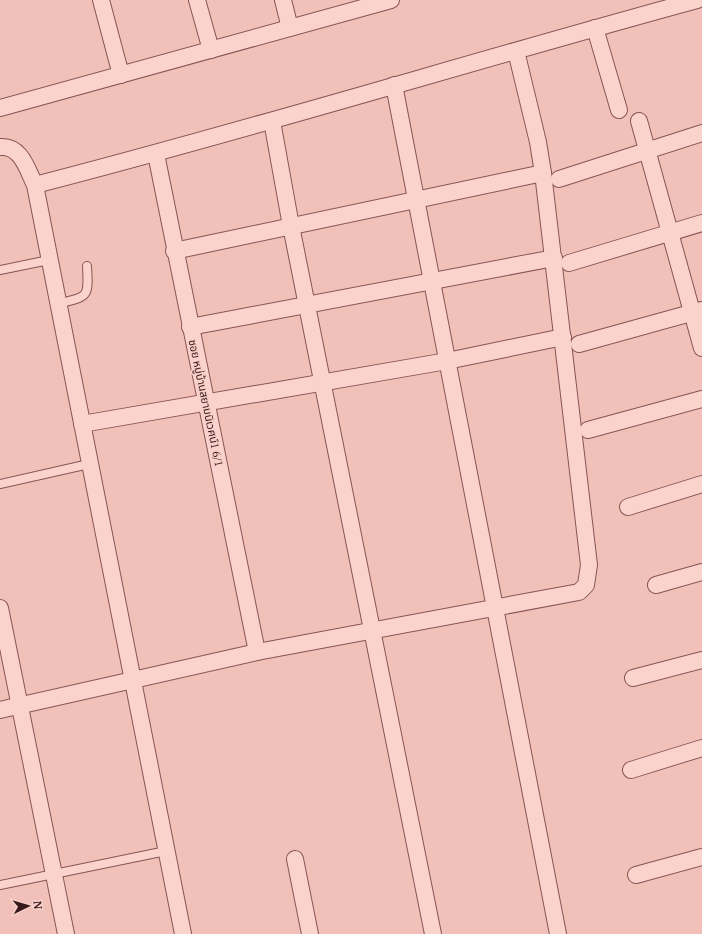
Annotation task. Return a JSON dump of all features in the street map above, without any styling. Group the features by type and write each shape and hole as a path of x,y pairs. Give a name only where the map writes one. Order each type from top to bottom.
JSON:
{"street":[{"path":"100,0 121,75"},
{"path":"197,0 211,50"},
{"path":"283,0 290,28"},
{"path":"35,185 156,154 394,85 697,0"},
{"path":"0,108 384,1"},
{"path":"595,28 619,110"},
{"path":"0,710 257,652 371,630 495,609 579,592 586,585 589,565 564,337 562,261 543,173 538,142 516,51"},
{"path":"394,85 558,934"},
{"path":"272,120 291,226 433,934"},
{"path":"639,121 670,232 697,311 702,348"},
{"path":"559,179 702,133"},
{"path":"0,147 12,148 18,152 35,185 57,304 183,934"},
{"name":"ซอย หมู่บ้านสยามนิเวศน์1 6/1","path":"156,154 174,251 257,652"},
{"path":"174,251 543,173"},
{"path":"190,327 432,281 562,261 702,223"},
{"path":"579,344 697,311"},
{"path":"82,424 206,404 447,361 564,337"},
{"path":"588,430 702,399"},
{"path":"628,507 702,484"},
{"path":"656,585 702,572"},
{"path":"0,608 66,934"},
{"path":"633,678 702,660"},
{"path":"631,770 702,748"},
{"path":"636,875 702,857"},
{"path":"295,859 310,934"}],"lane":[{"path":"0,270 49,260"},
{"path":"57,304 81,298 86,294 89,289 87,266"},
{"path":"0,484 89,464"},
{"path":"0,885 166,851"}]}
